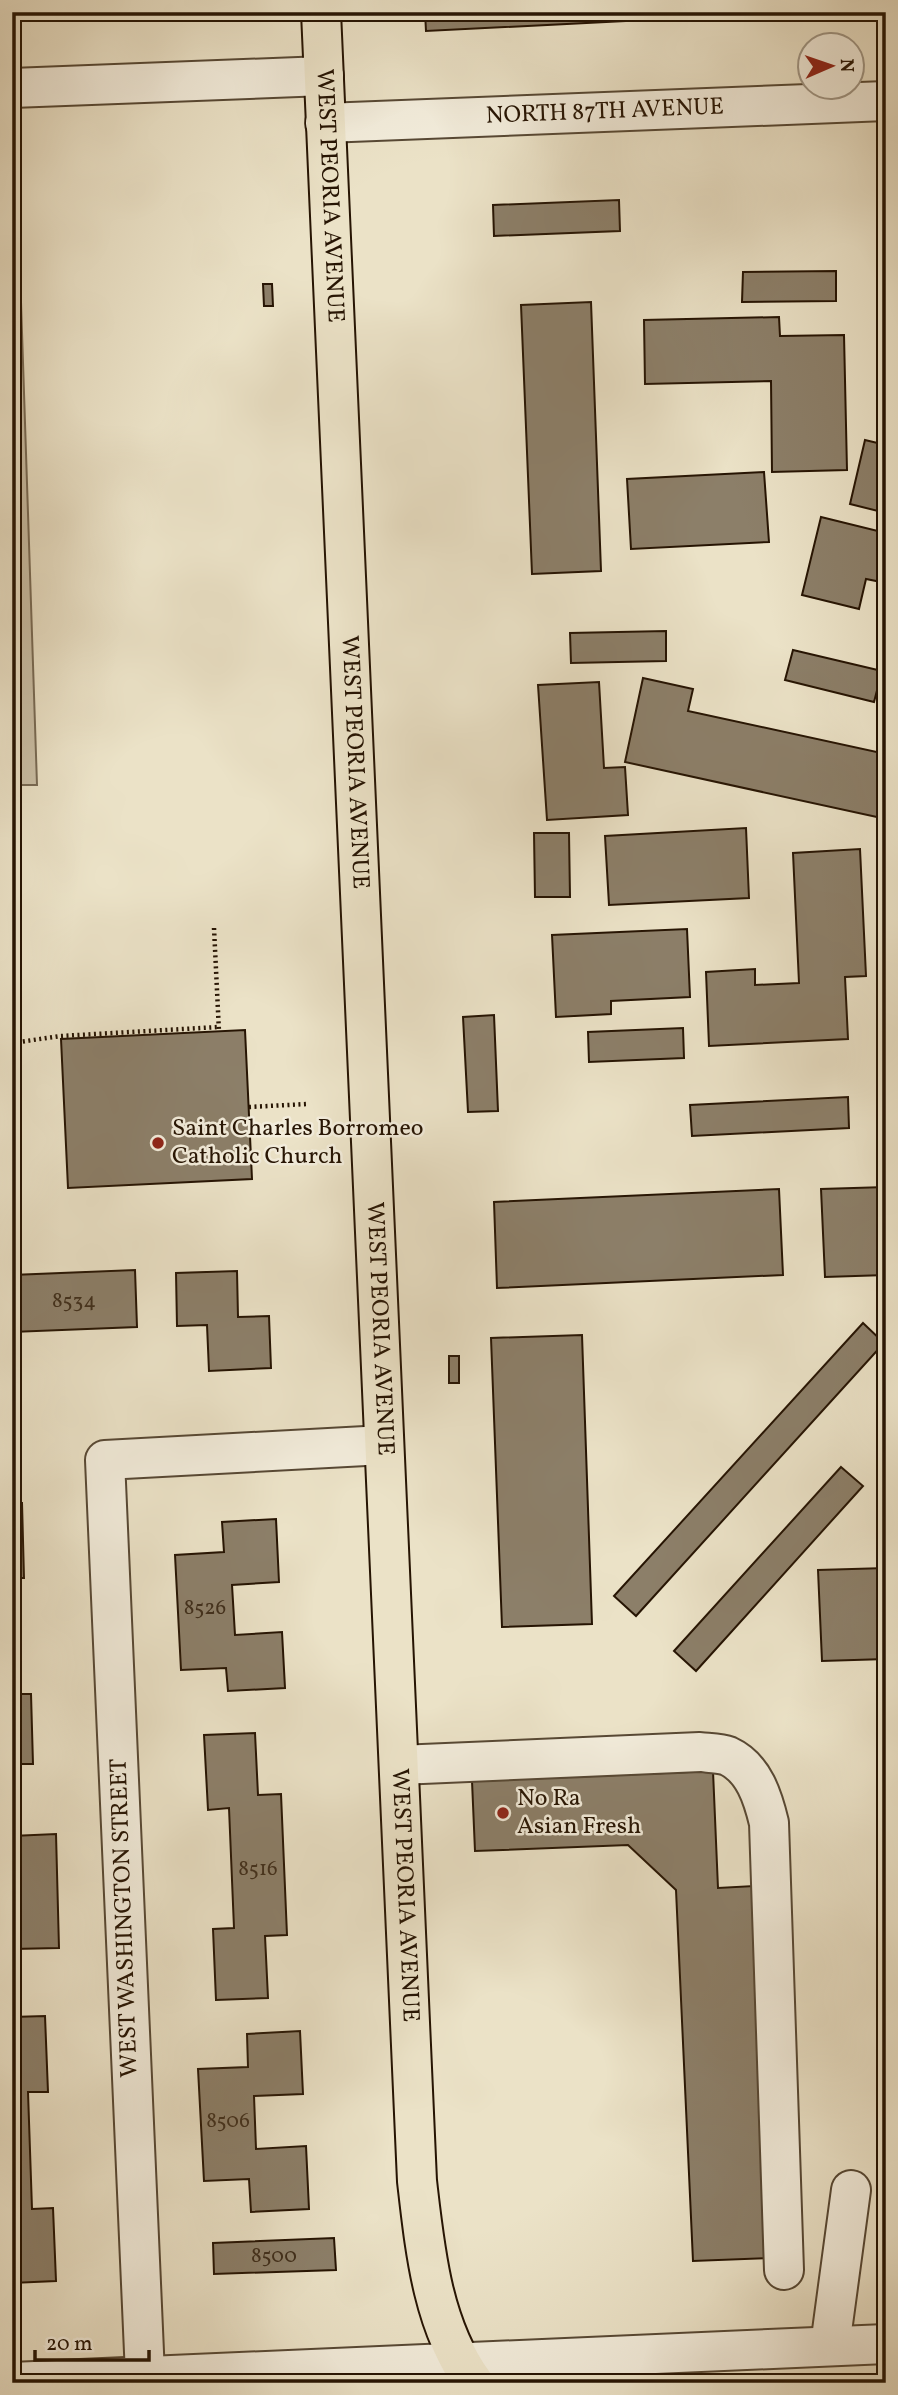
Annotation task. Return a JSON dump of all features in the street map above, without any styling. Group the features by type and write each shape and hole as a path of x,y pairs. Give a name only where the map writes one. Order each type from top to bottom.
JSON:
{"main road":[{"name":"WEST PEORIA AVENUE","path":"321,12 417,2181 436,2299 466,2372"}],"street":[{"path":"12,88 324,76"},
{"name":"NORTH 87TH AVENUE","path":"325,124 886,101"},
{"name":"WEST WASHINGTON STREET","path":"130,2378 105,1460 384,1445"},
{"path":"398,1765 700,1752 728,1756 750,1775 761,1794 769,1823 785,2270"},
{"path":"830,2346 852,2189"},
{"path":"12,2382 466,2372 886,2344"}],"path":[{"path":"12,1042 61,1036 218,1029 214,928"},
{"path":"248,1107 307,1104"}],"shaded area":[{"path":"12,255 20,272 37,785 12,785"}],"building":[{"path":"425,12 625,12 625,21 426,31"},
{"path":"671,12 764,12 671,16"},
{"path":"619,200 620,231 494,236 493,205"},
{"path":"836,271 836,301 742,302 743,272"},
{"path":"263,284 272,284 273,306 264,306"},
{"path":"591,302 601,571 532,574 521,305"},
{"path":"779,317 780,336 844,335 847,470 772,472 771,381 645,384 644,320"},
{"path":"883,348 886,348 886,398"},
{"path":"865,440 886,445 886,513 850,504"},
{"path":"764,472 769,542 631,549 627,479"},
{"path":"821,517 886,533 886,583 866,579 859,609 802,595"},
{"path":"666,631 666,661 571,663 570,633"},
{"path":"793,650 882,671 874,702 785,680"},
{"path":"643,678 693,689 688,711 886,754 886,819 625,762"},
{"path":"599,682 604,768 625,767 628,815 547,820 538,685"},
{"path":"746,828 749,898 609,905 605,836"},
{"path":"534,833 569,833 570,897 535,897"},
{"path":"860,849 866,976 845,977 848,1039 709,1046 706,972 755,969 755,985 799,983 793,853"},
{"path":"687,929 690,997 611,1001 611,1014 556,1017 552,935"},
{"path":"494,1015 498,1111 468,1112 463,1017"},
{"path":"683,1028 684,1058 589,1062 588,1032"},
{"name":"Saint Charles Borromeo Catholic Church","path":"245,1030 252,1179 68,1188 61,1039"},
{"path":"848,1097 849,1128 692,1136 690,1105"},
{"path":"886,1187 886,1275 825,1277 821,1189"},
{"path":"779,1189 783,1275 497,1288 494,1202"},
{"path":"135,1270 137,1327 12,1332 12,1275"},
{"path":"237,1271 238,1317 269,1316 271,1368 209,1371 207,1325 177,1326 176,1273"},
{"path":"863,1323 884,1343 636,1616 614,1596"},
{"path":"582,1335 592,1624 502,1627 491,1338"},
{"path":"449,1356 459,1356 459,1383 449,1383"},
{"path":"841,1467 863,1486 696,1671 674,1651"},
{"path":"12,1503 22,1503 24,1578 12,1578"},
{"path":"276,1519 279,1582 232,1585 235,1635 282,1632 285,1688 228,1691 226,1668 181,1670 175,1555 224,1552 222,1522"},
{"path":"886,1568 886,1659 822,1661 818,1570"},
{"path":"12,1694 31,1694 33,1764 12,1764"},
{"path":"255,1733 258,1795 281,1794 287,1935 265,1936 268,1998 216,2000 213,1929 234,1928 229,1808 208,1810 204,1735"},
{"path":"713,1771 718,1888 754,1886 771,2258 693,2261 676,1890 628,1845 475,1851 472,1781"},
{"path":"880,1794 886,1794 886,1969"},
{"path":"56,1834 59,1948 13,1949 12,1981 12,1836"},
{"path":"45,2016 48,2092 28,2092 32,2209 53,2208 56,2281 12,2283 12,2017"},
{"path":"300,2031 303,2094 254,2096 256,2149 306,2146 309,2209 251,2212 249,2179 204,2181 198,2069 248,2067 247,2034"},
{"path":"334,2238 336,2270 214,2274 213,2243"}],"place":[{"name":"Saint Charles Borromeo Catholic Church","path":"158,1143"},
{"name":"No Ra Asian Fresh","path":"503,1813"}]}
